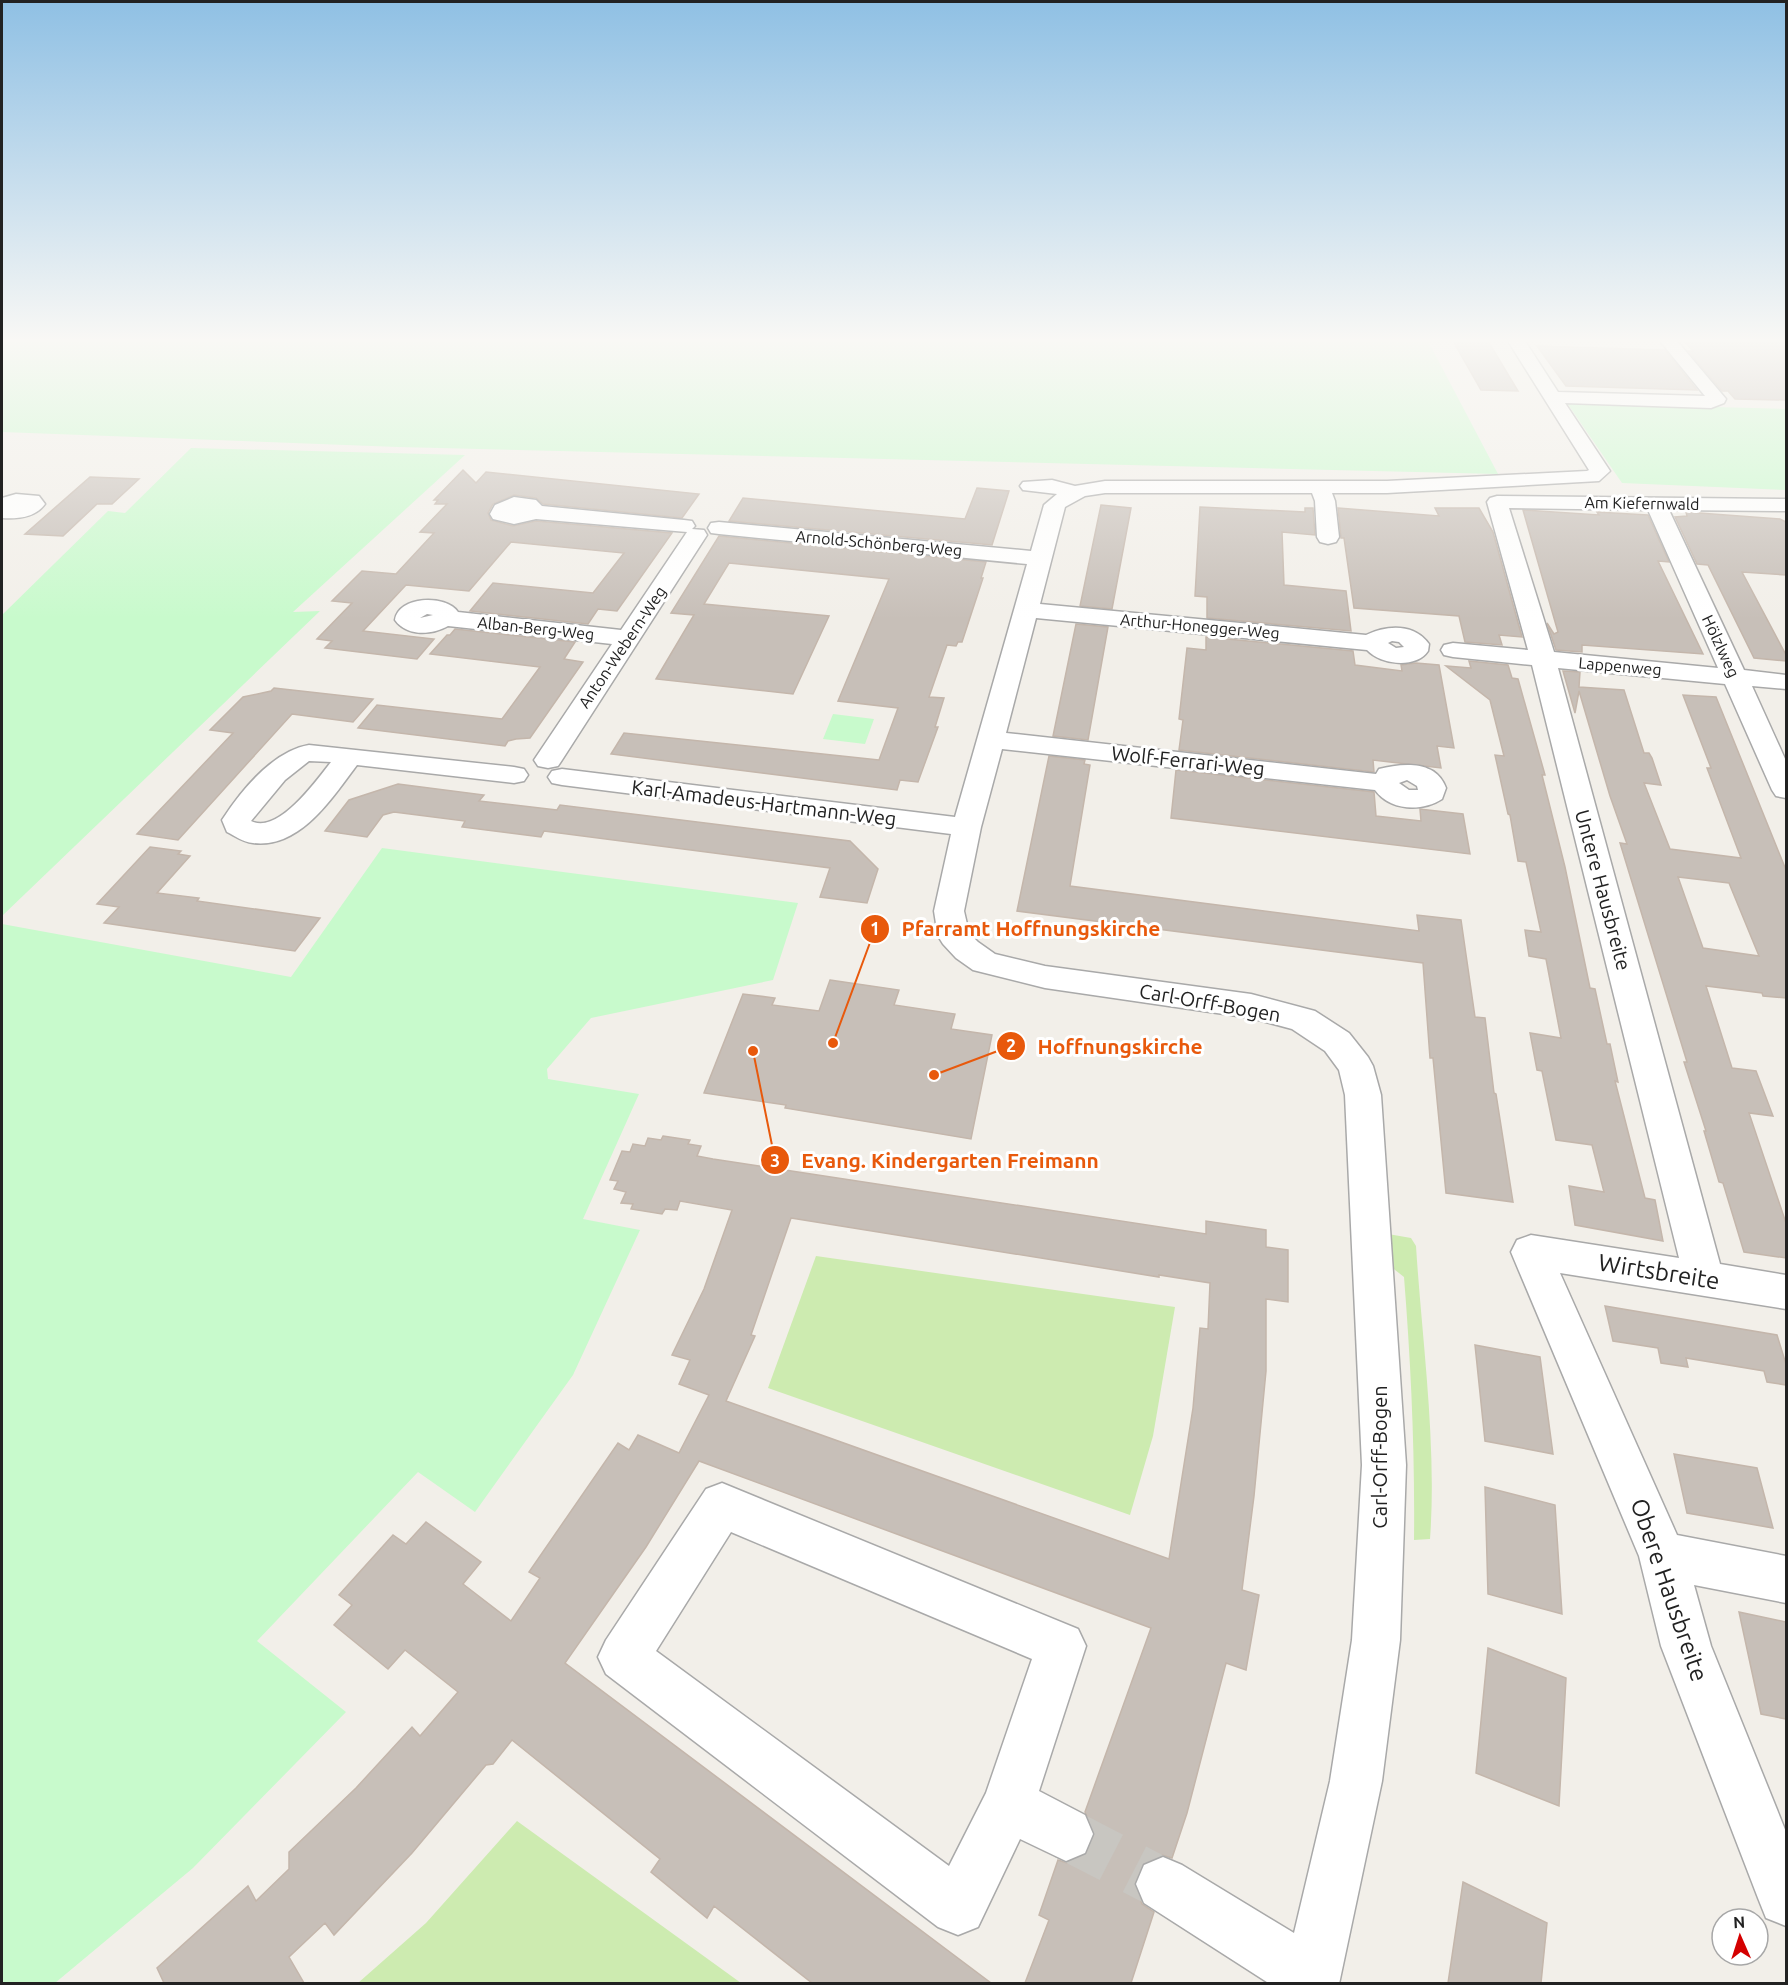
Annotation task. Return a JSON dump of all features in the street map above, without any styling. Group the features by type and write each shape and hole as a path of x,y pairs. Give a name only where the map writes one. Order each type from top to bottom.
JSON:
{"street":[{"path":"1030,486 1053,486 1074,492 1105,487 1320,488 1592,477 1600,471 1576,434"},
{"path":"1409,486 1413,507"},
{"path":"1320,488 1325,501 1328,537"},
{"name":"Carl-Orff-Bogen","path":"1074,492 1064,496 1055,505 1025,610 967,827 949,911 954,936 967,950 984,962 1045,977 1251,1006 1303,1020 1337,1042 1356,1066 1364,1095 1384,1465 1377,1640 1356,1781 1311,1980"},
{"path":"2,505 22,499 32,500 34,504 19,512 2,512"},
{"name":"Am Kiefernwald","path":"1497,502 1786,505"},
{"name":"Untere Hausbreite","path":"1497,502 1543,658 1704,1279"},
{"name":"Hölzlweg","path":"1655,502 1786,790"},
{"name":"Arnold-Schönberg-Weg","path":"533,512 700,530 1040,559"},
{"name":"Anton-Webern-Weg","path":"555,768 628,638 700,530"},
{"name":"Arthur-Honegger-Weg","path":"1025,610 1375,643"},
{"name":"Alban-Berg-Weg","path":"444,618 628,638"},
{"name":"Lappenweg","path":"1453,650 1786,682"},
{"name":"Wolf-Ferrari-Weg","path":"992,740 1385,783"},
{"name":"Karl-Amadeus-Hartmann-Weg","path":"350,757 514,775 526,763 967,827"},
{"name":"Wirtsbreite","path":"1531,1252 1786,1292"},
{"name":"Obere Hausbreite","path":"1531,1252 1662,1556 1686,1646 1786,1898"},
{"path":"722,1505 1061,1646 1009,1804 958,1907 623,1657 722,1505"},
{"path":"1662,1556 1786,1579"},
{"path":"1009,1804 1066,1834"},
{"path":"1163,1884 1311,1980"}],"green space":[{"path":"45,434 1477,434 1498,474 398,447"},
{"path":"1588,434 1786,434 1786,490 1622,483"},
{"path":"191,448 465,455 293,612 320,611 2,916 2,615 108,511 125,513"},
{"path":"833,714 874,719 865,744 823,739"},
{"path":"382,848 798,903 773,980 591,1018 547,1069 548,1079 639,1094 583,1219 640,1230 573,1375 475,1512 418,1472 257,1641 346,1712 193,1868 55,1983 2,1983 2,924 291,977"},
{"path":"1388,1234 1411,1238 1416,1246 1432,1466 1430,1539 1414,1540 1412,1408 1404,1277 1390,1266"},
{"path":"816,1256 1175,1307 1153,1436 1130,1515 768,1388"},
{"path":"517,1821 741,1983 358,1983 426,1923"}],"building":[{"path":"463,470 476,483 486,472 699,494 682,518 543,504 536,498 514,495 493,504 488,513 491,520 513,526 536,521 672,533 617,611 598,609 588,624 470,611 493,583 593,593 624,553 511,542 469,591 406,585 363,631 434,639 417,659 325,648 332,641 317,639 352,603 332,601 362,571 396,574 434,533 420,532 447,504 435,504 438,500 434,500"},
{"path":"90,477 139,479 112,504 97,504 63,536 25,534"},
{"path":"977,488 1009,491 992,545 729,521 743,498 965,519"},
{"path":"1101,505 1131,508 1112,609 1080,606"},
{"path":"1200,507 1305,512 1305,508 1313,508 1315,535 1282,532 1284,585 1346,591 1351,631 1207,618 1207,597 1195,596"},
{"path":"1338,508 1439,516 1435,508 1479,508 1493,532 1522,637 1499,635 1502,645 1465,642 1459,616 1354,608"},
{"path":"1523,510 1599,515 1597,512 1648,515 1669,562 1658,561 1703,654 1582,645 1582,652 1556,650 1547,623 1554,634 1558,632"},
{"path":"1686,512 1780,519 1786,522 1786,575 1742,572 1786,655 1786,661 1754,658 1708,565 1697,564 1675,517 1687,516"},
{"path":"719,536 986,562 962,642 958,642 956,646 947,645 929,697 944,698 935,727 938,727 918,782 900,780 897,790 611,754 624,733 879,760 898,708 838,701 889,579 729,563 704,604 829,616 793,694 656,679 694,615 671,613"},
{"path":"1076,624 1108,627 1088,740 1053,736"},
{"path":"455,629 575,642 564,659 583,662 530,738 508,741 505,746 358,728 377,705 502,719 540,667 430,654"},
{"path":"1206,637 1353,651 1355,665 1402,671 1401,665 1416,663 1439,665 1454,748 1437,746 1441,768 1373,760 1374,772 1179,750 1183,720 1179,719 1187,648 1206,650"},
{"path":"1469,661 1508,665 1512,678 1518,679 1545,775 1542,775 1565,867 1590,988 1595,989 1607,1044 1610,1044 1618,1082 1615,1081 1645,1198 1655,1200 1663,1241 1575,1225 1569,1186 1604,1192 1592,1145 1556,1140 1542,1071 1537,1070 1530,1033 1561,1038 1546,959 1529,956 1525,930 1541,932 1526,862 1518,861 1510,815 1495,755 1504,756 1490,700 1446,666 1471,668"},
{"path":"1563,671 1580,672 1579,687 1624,690 1644,753 1649,753 1652,758 1661,785 1644,783 1670,849 1741,858 1707,768 1711,768 1683,695 1716,697 1786,870 1786,998 1706,986 1732,1068 1756,1071 1773,1116 1749,1113 1786,1223 1786,1258 1744,1252 1704,1131 1706,1131 1684,1062 1687,1062 1620,843 1627,844 1610,796 1579,691 1575,713","holes":["1678,877 1729,883 1759,956 1703,948"]},
{"path":"274,688 373,699 353,722 292,714 178,840 137,834 233,733 210,730 243,697 271,691"},
{"path":"1049,756 1085,760 1084,764 1090,765 1070,886 1419,931 1417,915 1461,920 1475,1017 1485,1018 1494,1093 1513,1202 1446,1193 1433,1058 1430,1058 1423,963 1017,911"},
{"path":"1176,770 1374,792 1376,816 1421,821 1420,809 1463,814 1470,854 1171,818"},
{"path":"398,784 484,795 479,801 557,810 560,805 850,841 878,869 867,903 820,897 830,868 544,831 541,837 462,827 465,821 394,812 383,815 367,837 325,831 349,800"},
{"path":"150,847 181,851 178,854 190,856 157,893 199,898 197,901 320,918 295,951 104,923 119,907 97,904"},
{"path":"830,980 899,990 894,1005 955,1014 951,1029 992,1035 971,1139 785,1108 786,1105 704,1093 743,994 775,998 772,1005 819,1011"},
{"path":"663,1136 690,1140 688,1144 701,1146 697,1156 713,1159 1206,1234 1206,1221 1266,1230 1266,1247 1288,1250 1288,1302 1266,1299 1266,1371 1242,1590 1259,1595 1246,1670 1226,1663 1187,1813 1172,1858 1162,1855 1143,1863 1134,1883 1142,1904 1154,1912 1131,1983 1025,1983 1049,1920 1039,1915 1058,1860 1067,1863 1086,1855 1095,1835 1085,1812 1151,1628 699,1461 646,1547 565,1663 991,1983 812,1983 714,1906 707,1918 651,1872 660,1859 512,1740 493,1764 486,1765 412,1853 334,1935 325,1923 289,1957 304,1983 164,1983 157,1968 248,1886 256,1901 289,1869 289,1852 356,1788 412,1727 420,1736 458,1692 405,1650 388,1669 334,1625 352,1605 339,1595 393,1535 406,1544 426,1522 481,1562 463,1584 511,1621 540,1578 529,1572 618,1443 629,1450 638,1435 679,1453 709,1395 679,1384 690,1360 672,1355 704,1289 732,1210 680,1201 677,1210 665,1209 662,1214 631,1209 633,1204 621,1203 626,1192 614,1189 618,1181 610,1180 622,1151 630,1152 633,1144 645,1146 648,1138 661,1140","holes":["791,1218 1159,1277 1159,1275 1210,1283 1208,1329 1200,1328 1193,1408 1169,1559 726,1401 755,1336 751,1335"]},
{"path":"1605,1306 1777,1335 1786,1364 1786,1385 1767,1382 1764,1371 1686,1358 1688,1367 1661,1363 1658,1348 1613,1341"},
{"path":"1475,1345 1540,1357 1553,1454 1485,1441"},
{"path":"1674,1454 1757,1468 1773,1528 1687,1513"},
{"path":"1485,1487 1555,1505 1562,1614 1488,1594"},
{"path":"1739,1612 1786,1622 1786,1719 1761,1714"},
{"path":"1488,1648 1566,1678 1559,1806 1476,1773"},
{"path":"1463,1882 1547,1923 1541,1983 1448,1983"}],"tunnel":[{"path":"1066,1834 1163,1884"}],"place":[{"name":"Pfarramt Hoffnungskirche","path":"833,1043"},
{"name":"Evang. Kindergarten Freimann","path":"753,1051"},
{"name":"Hoffnungskirche","path":"934,1075"}]}
